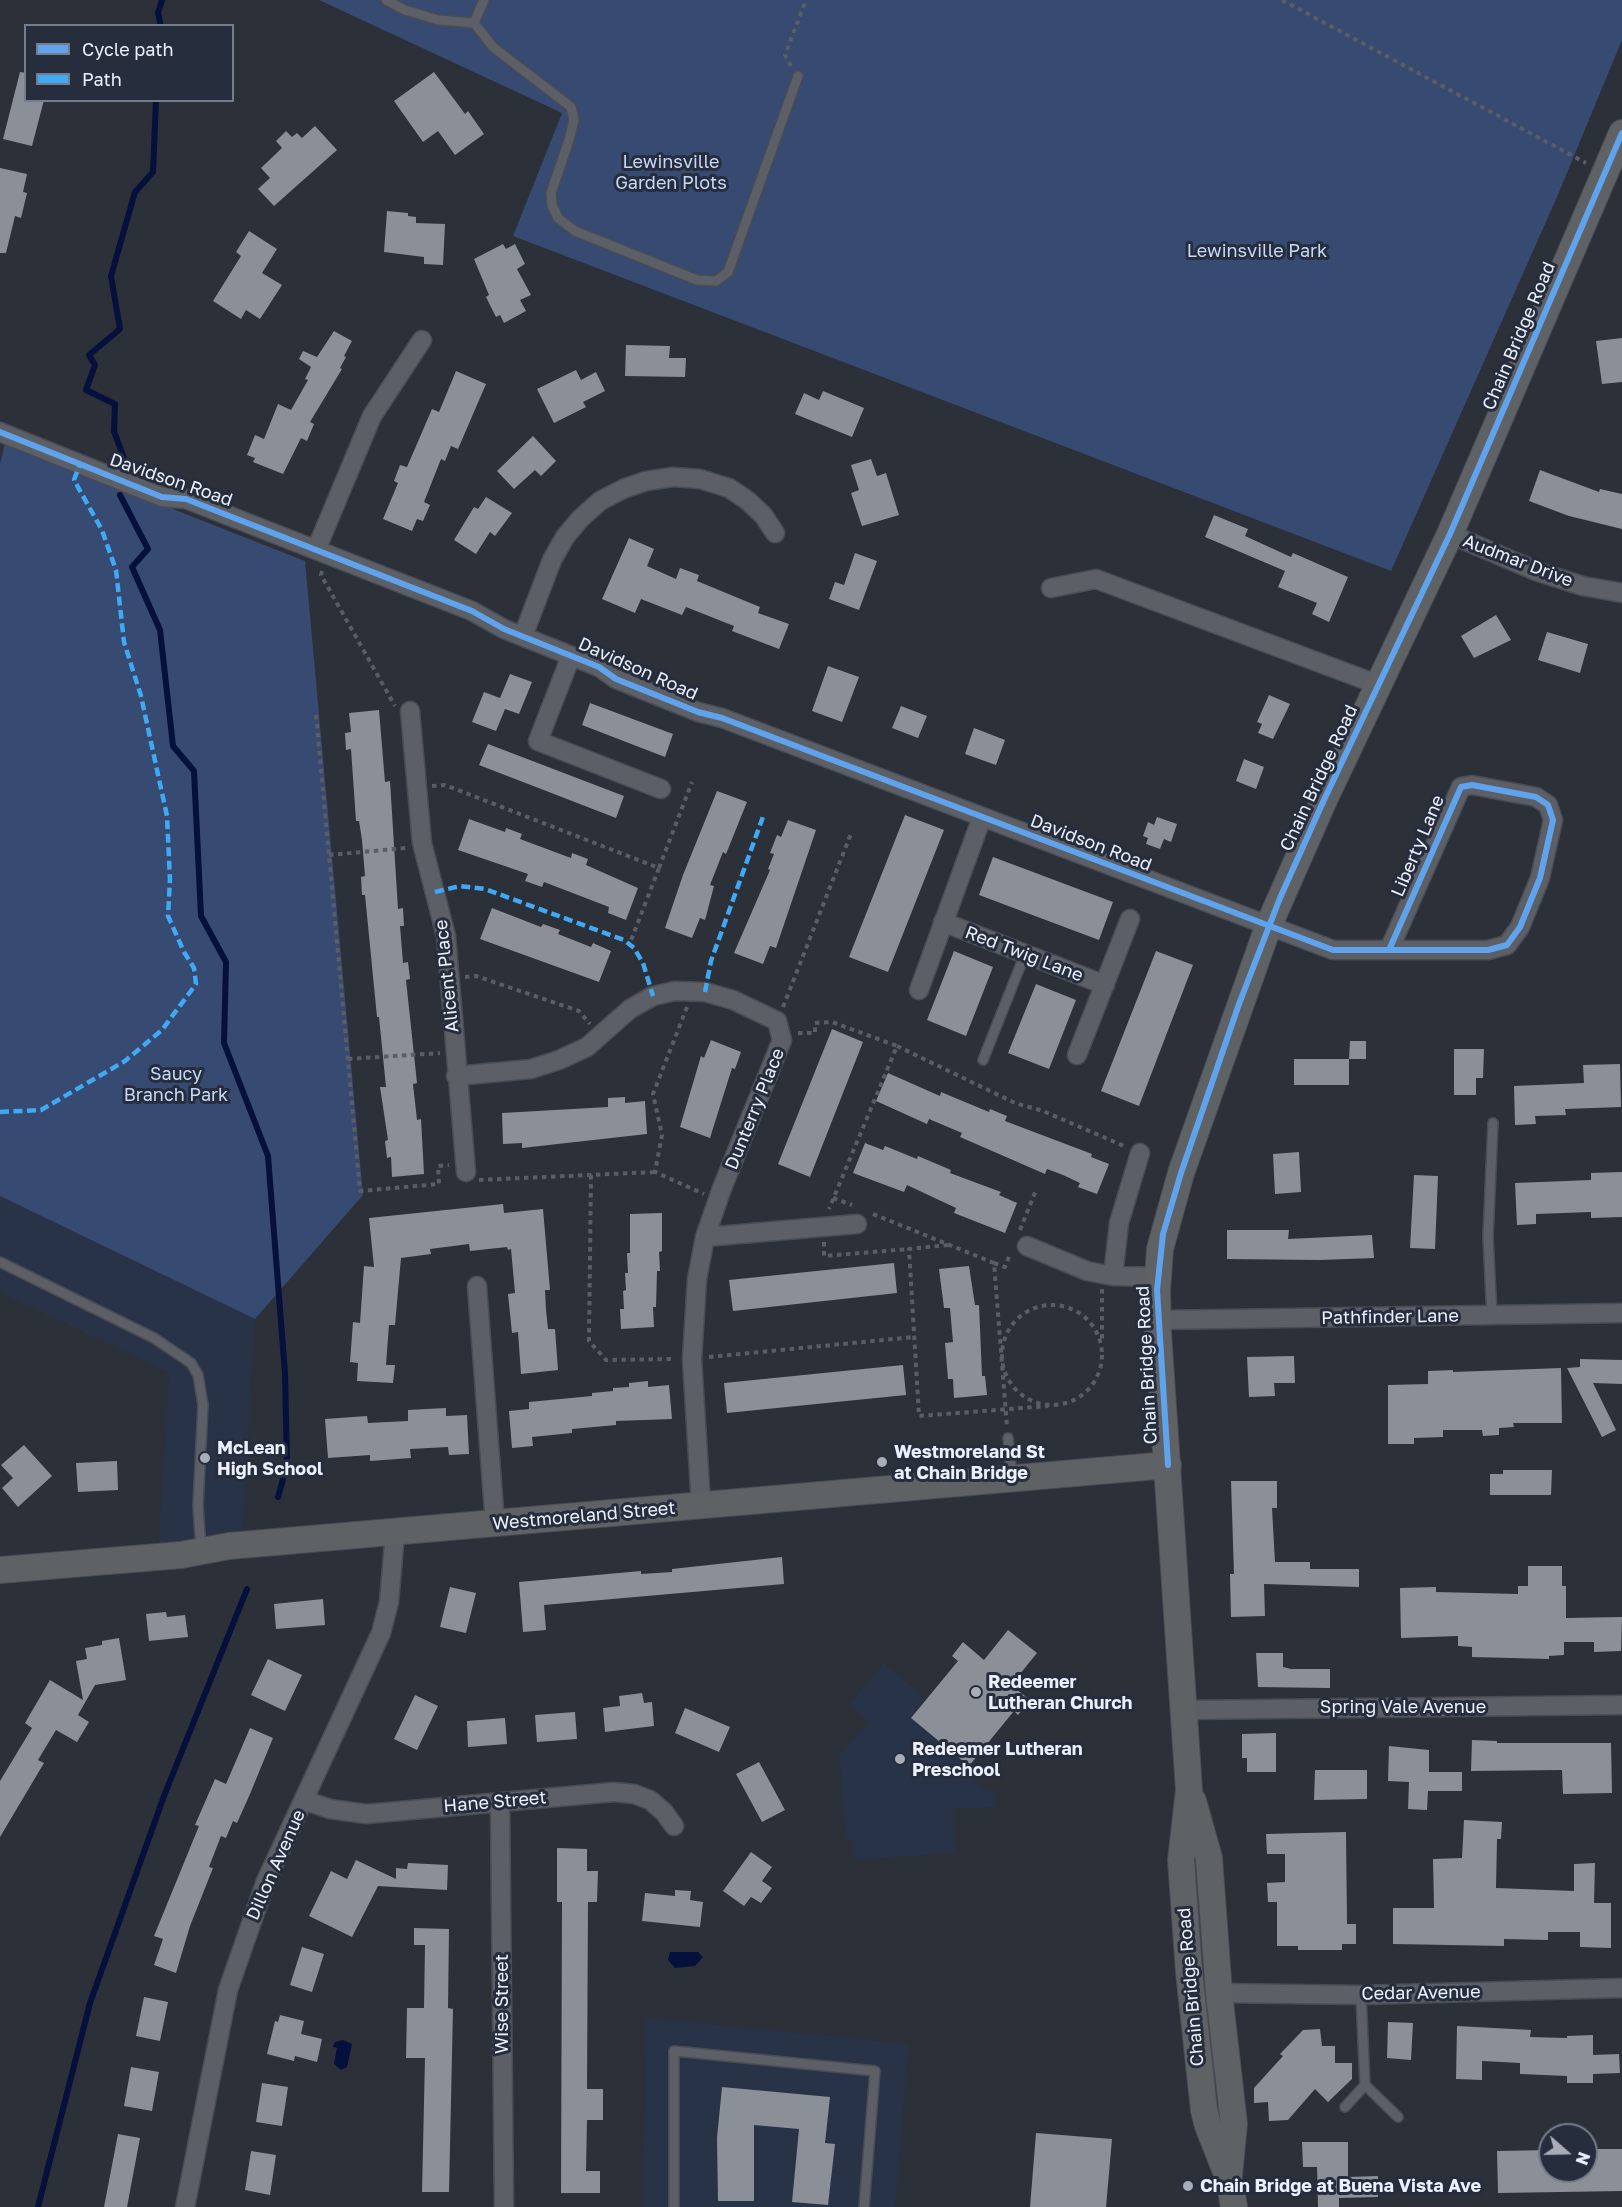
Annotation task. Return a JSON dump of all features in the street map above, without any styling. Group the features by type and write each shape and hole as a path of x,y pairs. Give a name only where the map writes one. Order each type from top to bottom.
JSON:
{"main road":[{"name":"Chain Bridge Road","path":"1234,2207 1229,2180 1208,2126 1191,2007 1180,1860 1189,1790 1158,1320 1158,1277 1163,1234 1176,1189 1268,927 1323,802 1450,534 1622,133"},
{"name":"Westmoreland Street","path":"0,1570 201,1551 229,1546 1168,1465"},
{"name":"Chain Bridge Road","path":"1189,1790 1209,1858 1219,1993 1234,2124 1229,2180"}],"street":[{"path":"322,552 372,416 422,340"},
{"name":"Davidson Road","path":"0,432 162,497 186,499 472,611 523,636 599,667 616,679 698,712 722,718 1268,927"},
{"path":"523,636 552,560 565,537 600,501 623,489 646,481 674,477 710,482 729,488 747,500 763,515 775,534"},
{"name":"Audmar Drive","path":"1450,534 1536,571 1583,586 1622,593"},
{"path":"1051,588 1096,579 1379,686"},
{"path":"571,656 538,741 661,789"},
{"name":"Alicent Place","path":"410,711 423,846 446,936 465,1168"},
{"name":"Liberty Lane","path":"1268,927 1333,950 1389,950 1488,950 1507,945 1520,927 1540,878 1553,820 1548,805 1536,797 1472,785 1461,787 1389,950"},
{"path":"919,990 982,817"},
{"path":"1077,1055 1130,919"},
{"name":"Red Twig Lane","path":"943,922 1105,985"},
{"name":"Dunterry Place","path":"456,1076 531,1069 559,1060 587,1047 630,1009 653,996 675,991 705,992 733,1000 779,1027 782,1040 705,1237 697,1279 692,1359 701,1505"},
{"path":"1108,1275 1119,1223 1140,1153"},
{"path":"705,1237 823,1227 859,1214"},
{"path":"1027,1246 1087,1272 1158,1277"},
{"path":"477,1286 495,1524"},
{"name":"Pathfinder Lane","path":"1158,1320 1622,1313"},
{"name":"Dillon Avenue","path":"185,2207 228,1990 266,1881 381,1633 389,1602 395,1533"},
{"name":"Spring Vale Avenue","path":"1184,1710 1622,1705"},
{"name":"Hane Street","path":"304,1800 330,1809 366,1814 614,1792 634,1794 650,1800 664,1812 674,1826"},
{"name":"Wise Street","path":"500,1802 504,2207"},
{"name":"Cedar Avenue","path":"1219,1993 1361,1995 1622,1988"}],"lane":[{"path":"386,0 405,10 438,20 474,22 494,47 571,107 574,120 551,193 552,205 558,218 576,231 697,280 716,281 728,272 798,76"},
{"path":"474,22 484,0"},
{"path":"983,1060 1025,954"},
{"path":"1492,1316 1488,1237 1493,1123"},
{"path":"0,1262 154,1338 191,1363 198,1375 203,1405 198,1505 201,1551"},
{"path":"1008,1438 1012,1479"},
{"path":"1361,1995 1365,2085 1398,2117"},
{"path":"674,2207 674,2050 875,2072 864,2207"},
{"path":"1345,2107 1365,2085"}],"path":[{"path":"798,76 785,55 806,0"},
{"path":"1282,0 1586,163"},
{"path":"322,552 321,575 395,706 410,711"},
{"path":"316,714 360,1191 439,1184 438,1166 465,1168 480,1181 655,1172 718,1201"},
{"path":"630,943 692,782"},
{"path":"417,787 445,785 659,868"},
{"path":"852,831 779,1027 815,1033 815,1023 832,1022 897,1046 1015,1103 1042,1111 1140,1153"},
{"path":"329,855 423,846"},
{"path":"449,978 476,976 579,1011 600,1035"},
{"path":"655,1172 662,1135 653,1094 693,992"},
{"path":"897,1046 833,1198 823,1227 824,1256 949,1245"},
{"path":"348,1059 455,1052"},
{"path":"833,1198 859,1214 994,1263 1008,1438"},
{"path":"909,1249 919,1416 1048,1406 1071,1402 1091,1388 1100,1371 1103,1352 1101,1305 1108,1275"},
{"path":"1048,1406 1037,1403 1017,1391 1010,1382 1002,1360 1006,1336 1019,1317 1040,1306 1052,1304 1076,1310 1086,1317 1100,1339 1103,1352"}],"shaded area":[{"name":"McLean High School","path":"0,1196 255,1319 242,1543 158,1552 169,1373 0,1292"},
{"name":"Redeemer Lutheran Preschool","path":"884,1663 926,1699 911,1718 969,1766 969,1777 984,1790 994,1790 995,1807 953,1809 955,1853 855,1860 853,1839 846,1840 839,1752 843,1753 869,1722 849,1705"},
{"path":"670,1952 698,1952 703,1957 695,1966 675,1968 668,1960"},
{"path":"646,2018 909,2044 895,2207 643,2207"},
{"path":"343,2040 352,2044 347,2067 341,2070 334,2064 337,2048 333,2047 335,2042"}],"green space":[{"name":"Lewinsville Park","path":"319,0 1622,0 1622,40 1557,197 1391,571 513,236 562,113"},
{"name":"Saucy Branch Park","path":"5,443 305,561 363,1195 255,1319 0,1196 0,464"}],"building":[{"path":"20,72 24,73 24,102 43,102 32,146 3,139"},
{"path":"434,72 465,114 468,111 484,134 455,155 438,131 423,142 394,101"},
{"path":"315,126 337,150 274,206 258,189 270,178 261,168 282,148 276,141 286,131 292,137 297,133 302,138"},
{"path":"0,168 27,174 23,192 27,193 21,218 15,216 6,253 0,253"},
{"path":"387,211 408,213 408,216 416,217 416,223 445,224 443,265 424,264 424,257 384,252"},
{"path":"249,231 277,249 262,273 282,285 260,319 246,310 241,319 213,301 241,256 236,252"},
{"path":"503,244 506,249 515,244 525,264 517,269 531,295 520,300 526,311 504,323 500,315 496,317 486,297 489,295 474,259"},
{"path":"334,331 352,341 344,356 346,357 340,368 342,369 310,422 314,424 307,441 301,438 283,474 253,462 255,458 247,455 255,435 264,439 278,404 291,410 308,380 305,379 311,367 299,359 303,351 317,357"},
{"path":"1622,338 1622,382 1602,384 1596,341"},
{"path":"626,345 670,346 669,358 686,358 685,377 625,376"},
{"path":"576,370 581,380 596,372 605,391 583,402 586,407 554,423 537,389"},
{"path":"456,371 486,384 458,449 451,446 445,461 441,459 424,502 430,505 423,521 417,519 412,531 383,519 398,483 394,481 400,465 407,467 432,409 439,412"},
{"path":"823,391 864,408 852,437 795,414 804,393 819,400"},
{"path":"533,436 556,461 541,476 535,470 514,489 497,471"},
{"path":"871,459 877,476 886,473 899,515 862,526 851,493 859,490 851,465"},
{"path":"1540,470 1599,492 1600,489 1622,494 1622,529 1569,516 1529,501"},
{"path":"486,497 512,513 495,536 490,532 476,554 454,540 474,507 478,509"},
{"path":"1214,515 1248,529 1245,536 1291,557 1293,553 1348,577 1329,622 1312,614 1317,603 1278,587 1285,571 1205,537"},
{"path":"629,538 654,549 647,566 676,579 680,568 699,575 697,581 760,607 758,613 789,624 779,649 732,631 734,626 686,607 682,615 641,599 635,613 602,599"},
{"path":"855,553 877,561 859,610 829,599 835,582 844,585"},
{"path":"1496,615 1511,640 1474,658 1461,636"},
{"path":"1547,632 1588,644 1580,673 1538,660"},
{"path":"828,666 859,677 842,722 812,711"},
{"path":"510,674 532,682 519,714 505,709 496,731 472,722 484,692 500,698"},
{"path":"1269,695 1290,704 1273,739 1258,733 1262,724 1257,722"},
{"path":"590,703 673,734 665,757 582,725"},
{"path":"901,706 927,716 918,738 892,728"},
{"path":"379,710 385,782 390,781 398,909 403,908 404,926 400,926 403,963 408,962 410,979 406,980 417,1083 413,1084 417,1120 421,1119 424,1174 392,1177 391,1157 387,1158 385,1141 388,1140 380,1087 386,1087 379,1017 377,1017 365,895 362,895 361,877 365,876 362,840 359,821 356,821 351,749 346,750 345,733 351,732 349,713"},
{"path":"974,728 1005,740 996,765 965,754"},
{"path":"488,744 624,796 616,818 479,765"},
{"path":"1244,759 1264,767 1256,789 1236,781"},
{"path":"717,791 747,802 726,854 723,852 710,885 714,886 705,920 700,918 692,938 665,928 683,875"},
{"path":"905,815 944,830 888,972 849,957"},
{"path":"1157,817 1177,824 1171,842 1164,839 1160,849 1146,844 1148,838 1143,836 1148,822 1154,825"},
{"path":"469,819 505,832 506,828 522,834 520,839 571,858 572,853 588,859 586,865 638,888 626,920 608,913 609,907 544,882 542,887 525,881 528,874 458,850"},
{"path":"788,820 816,830 776,948 770,946 763,964 734,953 770,870 768,869 774,854 770,853 777,835 781,837"},
{"path":"993,857 1113,902 1099,940 979,895"},
{"path":"492,908 541,927 543,924 560,930 558,934 591,947 593,943 611,951 599,982 480,939"},
{"path":"954,951 993,967 966,1036 927,1020"},
{"path":"1156,951 1193,965 1139,1106 1101,1091"},
{"path":"1036,984 1076,1000 1049,1069 1008,1053"},
{"path":"832,1029 863,1042 810,1177 778,1164"},
{"path":"711,1040 741,1052 735,1069 732,1068 710,1138 680,1127 701,1056 704,1058"},
{"path":"1350,1041 1366,1041 1366,1059 1349,1059"},
{"path":"1454,1049 1484,1049 1483,1078 1476,1078 1476,1095 1454,1095"},
{"path":"1294,1059 1349,1059 1349,1085 1294,1085"},
{"path":"1620,1064 1621,1107 1565,1109 1566,1115 1535,1116 1536,1124 1515,1125 1514,1086 1584,1083 1583,1065"},
{"path":"888,1073 940,1096 941,1092 989,1112 990,1109 1007,1116 1005,1121 1092,1154 1091,1157 1109,1164 1097,1194 1078,1187 1080,1183 1063,1175 1047,1169 1045,1174 960,1137 962,1133 929,1119 927,1124 876,1101"},
{"path":"625,1097 625,1103 645,1101 647,1134 522,1148 522,1143 503,1144 502,1113 608,1107 608,1098"},
{"path":"865,1143 883,1150 885,1146 917,1159 918,1156 951,1170 950,1173 1001,1192 999,1195 1017,1203 1005,1233 954,1213 956,1208 907,1185 904,1192 853,1173"},
{"path":"1299,1152 1301,1192 1275,1194 1273,1154"},
{"path":"1622,1172 1622,1217 1591,1218 1591,1212 1536,1214 1536,1224 1517,1225 1515,1183 1591,1180 1591,1173"},
{"path":"1414,1175 1438,1176 1435,1249 1410,1248"},
{"path":"503,1204 504,1213 543,1209 550,1290 545,1290 546,1310 548,1329 555,1329 558,1370 521,1374 518,1332 512,1333 508,1294 515,1293 511,1249 508,1250 507,1247 470,1251 469,1244 430,1249 431,1254 401,1258 395,1325 389,1325 386,1365 395,1365 393,1383 357,1381 358,1363 350,1362 353,1322 360,1323 364,1266 374,1267 369,1218"},
{"path":"662,1213 662,1251 659,1252 660,1271 657,1271 656,1307 653,1307 654,1327 621,1329 620,1309 624,1309 625,1273 628,1273 627,1253 630,1253 630,1214"},
{"path":"1227,1230 1289,1230 1288,1239 1372,1235 1374,1258 1227,1259"},
{"path":"894,1263 897,1293 733,1311 729,1280"},
{"path":"969,1266 975,1305 979,1305 982,1376 985,1376 987,1395 954,1398 953,1379 948,1379 945,1343 953,1342 950,1308 944,1308 939,1269"},
{"path":"1294,1356 1295,1383 1274,1383 1275,1396 1249,1397 1247,1357"},
{"path":"1580,1359 1622,1360 1622,1384 1593,1383 1616,1430 1602,1437 1567,1368 1580,1367"},
{"path":"903,1365 906,1395 727,1413 724,1383"},
{"path":"1561,1368 1562,1423 1513,1423 1514,1427 1499,1428 1499,1435 1483,1436 1482,1430 1443,1430 1443,1437 1414,1438 1414,1444 1388,1444 1388,1385 1428,1384 1428,1371"},
{"path":"648,1381 648,1387 669,1385 672,1419 616,1421 616,1425 572,1429 572,1433 532,1437 533,1446 512,1448 509,1411 529,1409 529,1402 592,1396 592,1393 629,1387 629,1383"},
{"path":"446,1408 446,1416 467,1415 469,1454 449,1455 448,1447 410,1449 411,1458 370,1461 370,1455 328,1458 325,1419 367,1416 368,1423 408,1421 408,1410"},
{"path":"24,1445 52,1476 18,1507 2,1488 13,1478 1,1465"},
{"path":"117,1461 118,1490 78,1492 76,1463"},
{"path":"1503,1470 1552,1470 1551,1495 1490,1495 1490,1474 1503,1474"},
{"path":"1231,1481 1277,1481 1277,1508 1272,1508 1275,1562 1310,1562 1310,1569 1359,1569 1359,1587 1264,1584 1265,1616 1231,1617 1230,1574 1234,1574"},
{"path":"782,1557 784,1584 544,1605 546,1630 523,1632 519,1582 641,1571 641,1574 672,1572 672,1569"},
{"path":"1528,1566 1562,1566 1562,1586 1566,1586 1566,1618 1622,1617 1621,1651 1594,1652 1594,1642 1564,1642 1564,1655 1549,1656 1549,1659 1472,1657 1472,1647 1458,1646 1458,1636 1401,1638 1400,1588 1436,1587 1436,1592 1518,1594 1518,1586 1528,1586"},
{"path":"450,1587 476,1593 466,1633 440,1627"},
{"path":"323,1599 325,1625 276,1629 274,1604"},
{"path":"166,1612 167,1617 185,1615 188,1637 149,1641 146,1614"},
{"name":"Redeemer Lutheran Church","path":"1008,1630 1037,1653 1011,1685 1030,1700 1018,1715 1014,1711 969,1766 911,1718 958,1661 952,1656 963,1642 984,1660"},
{"path":"119,1638 126,1680 95,1685 78,1715 89,1722 77,1742 56,1730 38,1760 44,1763 0,1837 0,1781 32,1728 25,1723 50,1680 83,1700 76,1661 87,1659 85,1648 102,1645 102,1641"},
{"path":"1256,1653 1283,1653 1283,1667 1291,1669 1330,1669 1330,1688 1258,1687"},
{"path":"268,1659 302,1675 285,1711 251,1695"},
{"path":"642,1693 644,1703 652,1702 654,1726 605,1732 603,1708 620,1706 619,1696"},
{"path":"415,1695 438,1706 417,1750 394,1739"},
{"path":"685,1708 730,1727 719,1752 675,1733"},
{"path":"575,1712 577,1739 537,1742 535,1715"},
{"path":"505,1718 507,1744 468,1747 467,1721"},
{"path":"250,1728 273,1738 237,1823 233,1821 226,1838 221,1836 209,1867 213,1868 190,1926 176,1973 154,1965 163,1939 154,1936 199,1826 195,1825 215,1779 226,1784"},
{"path":"1276,1733 1276,1772 1247,1772 1247,1758 1242,1758 1242,1734"},
{"path":"1472,1740 1497,1741 1497,1743 1611,1743 1612,1793 1563,1794 1562,1770 1471,1771"},
{"path":"1389,1746 1429,1750 1429,1772 1462,1772 1462,1791 1428,1791 1427,1810 1408,1809 1409,1782 1388,1781"},
{"path":"759,1762 785,1810 762,1822 736,1774"},
{"path":"1315,1770 1367,1770 1367,1799 1314,1800"},
{"path":"1464,1820 1502,1822 1501,1839 1497,1839 1496,1888 1574,1891 1574,1864 1595,1863 1594,1903 1611,1903 1611,1948 1580,1947 1580,1932 1548,1932 1548,1940 1504,1939 1504,1946 1393,1944 1393,1908 1434,1908 1433,1859 1462,1858"},
{"path":"1346,1832 1347,1924 1356,1924 1356,1944 1342,1944 1342,1950 1298,1950 1298,1946 1277,1946 1277,1902 1268,1902 1267,1883 1285,1882 1285,1854 1267,1854 1266,1834"},
{"path":"557,1848 587,1849 587,1871 598,1871 597,1902 588,1902 587,2089 603,2089 603,2120 587,2120 586,2171 600,2171 600,2193 561,2193 562,1902 557,1902"},
{"path":"751,1852 772,1867 762,1881 772,1888 761,1903 751,1897 744,1906 723,1891"},
{"path":"356,1860 396,1879 396,1868 407,1869 408,1863 448,1865 447,1890 378,1886 352,1937 309,1916 331,1871 347,1879"},
{"path":"675,1890 691,1891 690,1900 703,1902 700,1927 642,1921 645,1893 675,1896"},
{"path":"414,1928 449,1929 448,2008 453,2009 449,2192 422,2192 425,2058 406,2058 407,2008 424,2008 425,1945 414,1945"},
{"path":"302,1947 324,1954 312,1992 290,1985"},
{"path":"144,1997 168,2002 160,2041 136,2036"},
{"path":"280,2015 304,2021 301,2034 322,2039 317,2062 295,2056 294,2061 267,2054 275,2021 278,2022"},
{"path":"1388,2022 1413,2023 1411,2060 1387,2058"},
{"path":"1457,2026 1531,2030 1530,2037 1567,2038 1567,2036 1593,2035 1593,2055 1619,2054 1620,2073 1593,2074 1593,2083 1567,2083 1567,2076 1520,2074 1520,2063 1482,2061 1482,2080 1456,2079"},
{"path":"1320,2029 1322,2046 1335,2046 1335,2063 1352,2063 1352,2079 1328,2102 1315,2089 1288,2120 1269,2121 1268,2102 1254,2103 1254,2088 1283,2056 1280,2054 1303,2030"},
{"path":"131,2067 159,2072 152,2111 124,2106"},
{"path":"262,2083 288,2087 282,2126 256,2122"},
{"path":"722,2087 830,2097 825,2143 835,2144 828,2205 792,2202 799,2129 754,2125 754,2201 718,2201 717,2138"},
{"path":"1036,2133 1112,2139 1106,2207 1030,2207"},
{"path":"118,2134 140,2138 127,2207 104,2207"},
{"path":"1302,2142 1348,2142 1348,2177 1378,2176 1378,2197 1339,2198 1339,2207 1318,2207 1317,2167 1303,2167"},
{"path":"1598,2149 1622,2149 1622,2191 1498,2193 1497,2151 1538,2150 1538,2183 1598,2183"},
{"path":"251,2151 276,2155 270,2195 245,2190"}],"waterway":[{"path":"161,24 158,13 162,0"},
{"path":"126,464 114,431 115,404 86,390 95,365 89,355 120,329 111,276 135,192 153,172 156,102"},
{"path":"120,495 148,549 132,567 160,630 173,746 194,771 201,916 226,962 224,1043 268,1156 285,1373 287,1465 278,1497"},
{"path":"38,2207 90,2003 164,1796 247,1589"}],"marked path":[{"path":"0,1112 41,1110 125,1061 162,1030 196,984 194,968 168,916 170,880 167,816 141,696 124,642 116,570 102,530 74,480 80,464"},
{"path":"705,992 711,961 764,814"},
{"path":"435,892 460,886 485,889 624,940 634,948 643,963 653,996"}],"cycle path":[{"path":"1168,1465 1157,1290 1163,1234 1181,1173 1239,1004 1280,898 1450,534 1622,133"},
{"path":"0,432 162,497 186,499 472,611 504,629 599,667 616,679 698,712 722,718 1333,950 1488,950 1507,945 1520,927 1540,878 1553,820 1548,805 1536,797 1472,785 1461,787 1389,950"}],"place":[{"name":"McLean High School","path":"205,1458"},
{"name":"Westmoreland St at Chain Bridge","path":"882,1462"},
{"name":"Redeemer Lutheran Church","path":"976,1692"},
{"name":"Redeemer Lutheran Preschool","path":"900,1759"},
{"name":"Chain Bridge at Buena Vista Ave","path":"1188,2186"}],"park label":[{"name":"Lewinsville Garden Plots","path":"671,172"}]}
